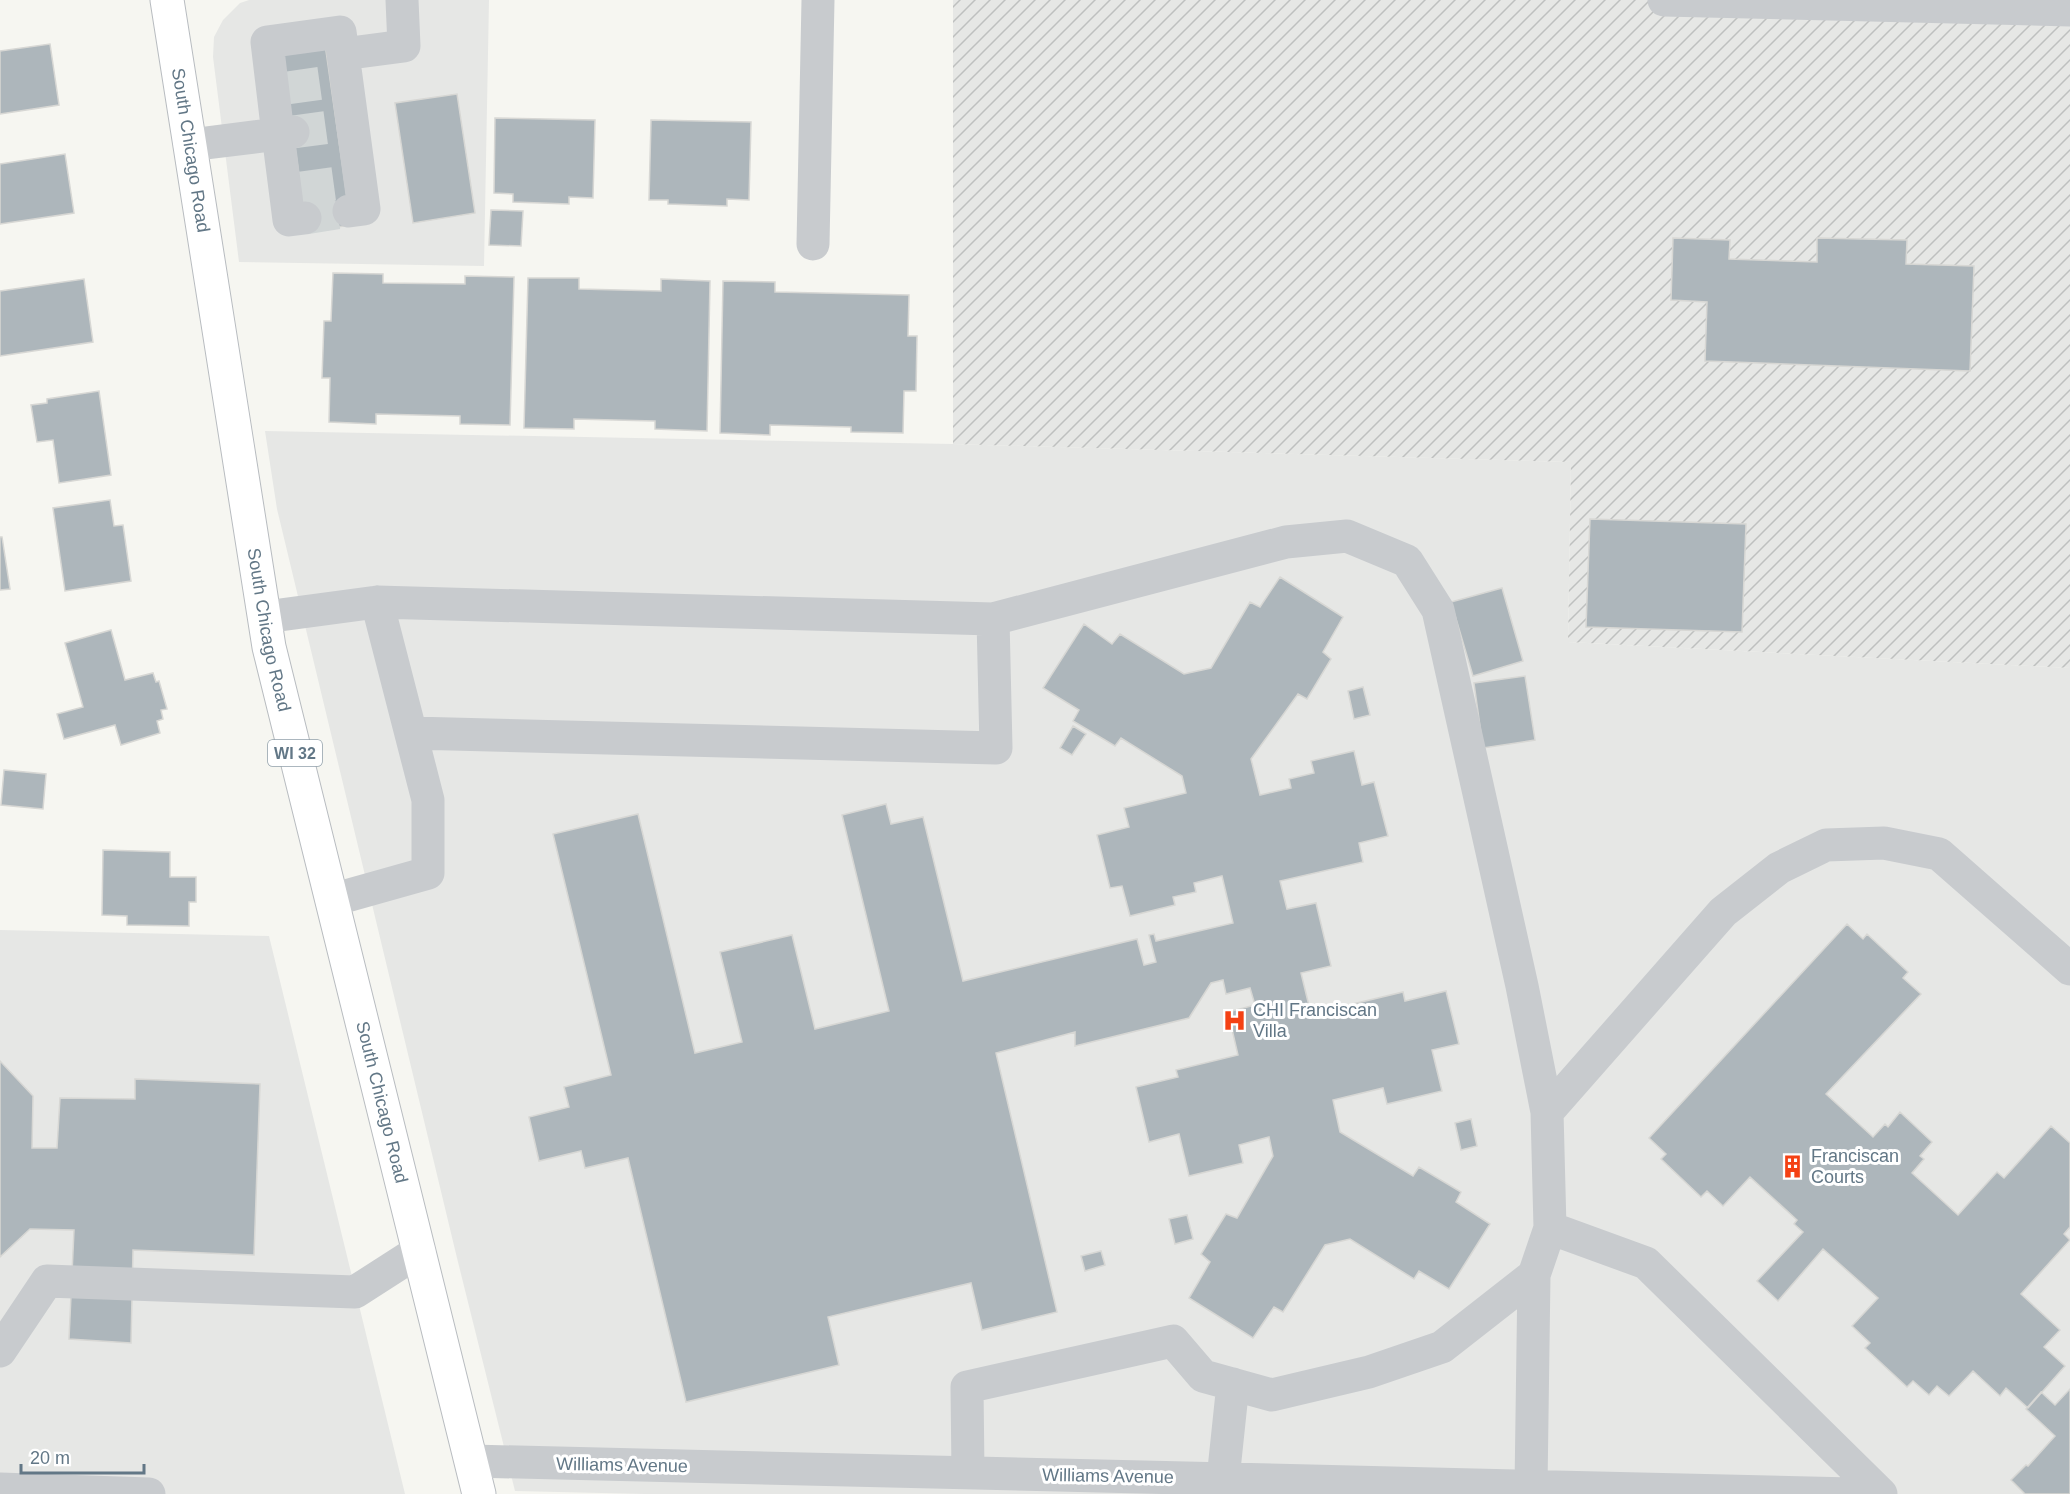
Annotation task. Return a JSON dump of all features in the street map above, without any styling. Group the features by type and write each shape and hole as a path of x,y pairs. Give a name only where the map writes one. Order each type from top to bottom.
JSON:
{"main road":[{"name":"South Chicago Road","path":"167,0 269,646 479,1494"}],"street":[{"path":"340,72 404,46 402,0"},
{"path":"813,244 818,0"},
{"path":"1664,0 2070,10"},
{"path":"297,199 280,89 267,42 340,32 340,72 351,191"},
{"path":"190,145 286,133"},
{"path":"265,617 377,602 993,619 1286,542 1347,536 1407,561 1438,610 1522,986 1547,1112 1550,1228 1534,1275 1531,1486"},
{"path":"332,900 428,873 428,800 377,602"},
{"path":"412,734 996,748 993,619"},
{"path":"1547,1112 1724,912 1779,868 1826,845 1884,843 1939,854 2070,969"},
{"path":"1550,1228 1646,1263 1881,1494"},
{"path":"0,1351 47,1281 356,1292 419,1251"},
{"path":"968,1473 967,1387 1173,1341 1203,1376 1272,1395 1370,1372 1442,1347 1534,1275"},
{"path":"1223,1479 1233,1384"},
{"name":"Williams Avenue","path":"472,1461 758,1481 968,1473 1124,1486 1223,1479 1853,1494"},
{"path":"0,1489 149,1494"}],"shaded area":[{"path":"249,0 489,0 484,266 239,262 213,57 214,37 223,20 240,3"},
{"path":"953,0 2070,0 2070,668 1568,642 1571,462 953,444"},
{"name":"CHI Franciscan Villa","path":"265,431 953,444 1571,462 1568,642 2070,668 2070,1494 645,1494 515,1491 277,509"},
{"path":"0,930 269,936 405,1494 0,1494"}],"building":[{"path":"50,44 59,105 0,114 0,51"},
{"path":"325,44 351,225 307,231 281,50"},
{"path":"457,94 475,213 413,223 395,103"},
{"path":"495,118 595,120 593,198 569,197 569,204 513,202 513,194 494,193"},
{"path":"651,120 751,122 749,200 727,199 727,206 668,204 668,200 649,200"},
{"path":"65,154 74,213 0,224 0,164"},
{"path":"491,210 523,211 521,246 489,245"},
{"path":"1673,238 1730,240 1729,259 1817,262 1817,238 1907,240 1906,264 1974,266 1970,371 1705,361 1707,302 1671,300"},
{"path":"333,273 383,274 383,283 465,284 465,276 514,277 510,425 460,424 460,416 376,414 376,424 329,422 330,378 322,378 324,321 331,321"},
{"path":"528,278 579,278 579,289 661,291 661,279 710,281 707,431 655,429 655,421 574,419 574,429 524,428"},
{"path":"84,279 93,342 0,356 0,291"},
{"path":"723,281 775,282 775,292 909,295 908,336 917,336 916,391 904,391 903,433 851,432 851,427 770,425 770,435 720,433"},
{"path":"99,391 111,475 59,483 53,440 37,442 31,405 47,403 47,399"},
{"path":"110,500 114,526 123,525 131,581 65,591 53,508"},
{"path":"1590,519 1746,524 1742,632 1586,627"},
{"path":"0,537 2,537 10,589 0,590"},
{"path":"1280,577 1343,617 1323,652 1331,659 1307,699 1298,694 1251,759 1260,795 1291,788 1289,779 1314,773 1311,761 1354,751 1362,785 1374,782 1388,836 1359,843 1363,862 1280,881 1287,909 1316,903 1331,966 1301,973 1311,1014 1403,992 1405,1001 1446,991 1459,1044 1432,1050 1442,1091 1387,1104 1383,1088 1333,1100 1340,1132 1413,1176 1419,1167 1461,1192 1456,1202 1490,1224 1449,1289 1419,1271 1414,1279 1350,1239 1325,1245 1283,1312 1274,1307 1253,1338 1189,1298 1210,1262 1201,1254 1226,1214 1237,1218 1273,1156 1269,1137 1239,1145 1243,1163 1189,1176 1179,1134 1149,1142 1136,1087 1178,1077 1176,1070 1238,1055 1228,1012 1255,1005 1250,988 1226,994 1223,980 1211,983 1189,1018 1075,1046 1075,1032 996,1053 1057,1312 982,1330 971,1283 828,1317 839,1365 686,1402 628,1158 585,1168 581,1151 539,1161 529,1117 569,1107 564,1087 611,1075 553,834 638,814 695,1053 742,1042 720,952 792,935 815,1029 889,1011 842,815 886,804 891,824 923,817 963,981 1137,939 1144,965 1156,962 1149,935 1154,934 1156,941 1233,923 1222,876 1194,883 1196,892 1173,897 1175,905 1130,916 1122,886 1110,888 1097,835 1129,827 1124,808 1186,793 1182,776 1121,738 1115,746 1073,721 1079,710 1043,688 1084,624 1112,644 1120,634 1184,674 1211,668 1250,602 1260,607"},
{"path":"1502,588 1523,661 1473,676 1451,602"},
{"path":"111,630 125,680 153,673 156,682 159,681 167,709 161,710 163,719 157,721 160,733 121,745 115,725 64,739 57,714 83,707 65,643"},
{"path":"1525,676 1535,740 1483,748 1474,683"},
{"path":"1363,687 1370,715 1354,719 1348,691"},
{"path":"1073,726 1086,734 1072,755 1060,748"},
{"path":"4,770 46,774 43,809 1,805"},
{"path":"103,850 170,852 170,877 196,877 196,902 189,902 189,926 127,925 127,916 102,915"},
{"name":"Franciscan Courts","path":"1847,924 1863,939 1867,934 1908,972 1903,978 1921,994 1826,1094 1873,1137 1885,1124 1888,1127 1900,1112 1932,1142 1920,1156 1924,1159 1912,1173 1958,1215 1997,1172 2004,1178 2051,1126 2070,1143 2070,1227 2064,1234 2070,1240 2021,1294 2060,1330 2044,1347 2065,1366 2028,1408 2006,1388 2000,1396 1973,1371 1949,1396 1937,1386 1929,1395 1913,1381 1907,1387 1865,1348 1870,1343 1852,1326 1878,1298 1823,1249 1778,1301 1757,1281 1803,1232 1794,1224 1797,1220 1750,1177 1723,1206 1707,1191 1701,1197 1661,1159 1666,1154 1649,1138"},
{"path":"0,1061 33,1096 32,1148 57,1148 60,1098 135,1099 135,1079 260,1084 254,1255 133,1250 131,1343 69,1339 74,1230 30,1229 0,1257"},
{"path":"1471,1119 1477,1146 1461,1150 1455,1123"},
{"path":"1187,1215 1193,1239 1175,1244 1169,1219"},
{"path":"1101,1251 1105,1265 1085,1271 1081,1256"},
{"path":"2070,1389 2070,1494 2025,1494 2011,1480 2026,1465 2028,1466 2055,1436 2026,1409 2041,1392 2055,1405"}],"tunnel":[{"path":"287,88 330,82"},
{"path":"293,132 337,126"},
{"path":"301,188 345,182"},
{"path":"305,218 349,211"}],"place":[{"name":"CHI Franciscan Villa","path":"1235,1020"},
{"name":"Franciscan Courts","path":"1793,1166"}]}
